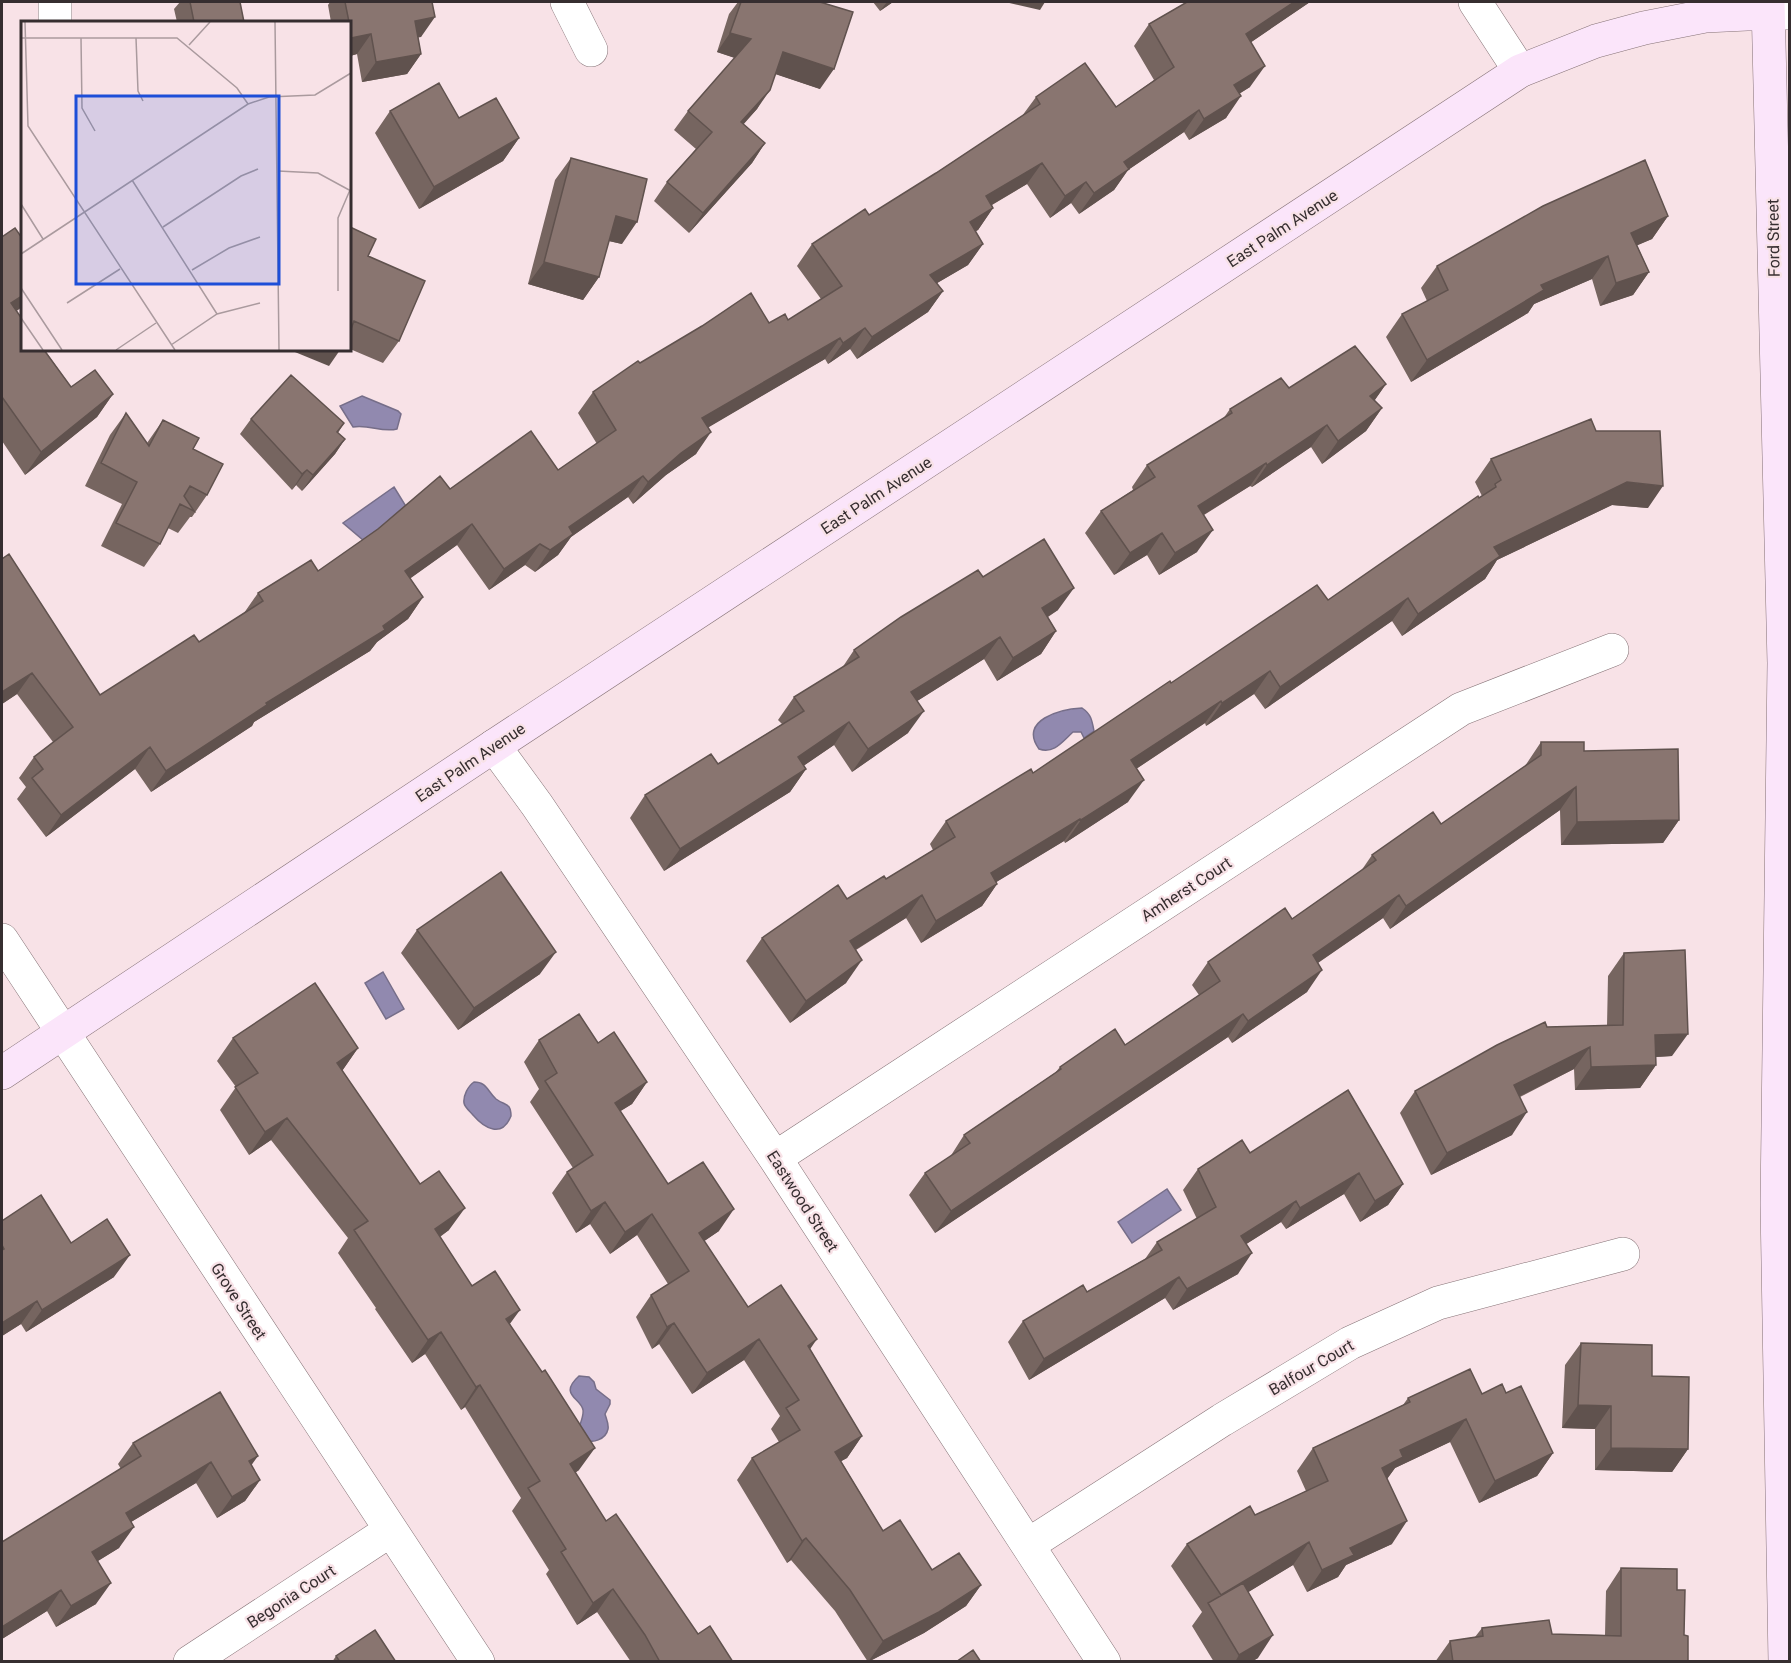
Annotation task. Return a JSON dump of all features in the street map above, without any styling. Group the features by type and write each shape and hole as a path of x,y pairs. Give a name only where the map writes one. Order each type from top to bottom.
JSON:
{"street":[{"path":"55,2 56,21"},
{"path":"567,2 591,50"},
{"path":"1475,2 1520,71"},
{"name":"East Palm Avenue","path":"2,1073 494,746 1520,71 1596,41 1644,28 1705,16 1775,9"},
{"name":"Ford Street","path":"1775,9 1787,663 1777,1204 1785,1662"},
{"name":"Amherst Court","path":"775,1158 1461,709 1612,650"},
{"name":"Eastwood Street","path":"494,746 537,805 775,1158 1104,1662"},
{"name":"Grove Street","path":"2,940 478,1662"},
{"name":"Balfour Court","path":"1028,1545 1222,1420 1350,1343 1438,1303 1623,1254"},
{"name":"Begonia Court","path":"190,1662 391,1530"}],"shaded area":[{"path":"362,396 398,411 401,414 397,429 353,427 340,406"},
{"path":"394,487 407,508 363,540 343,523"},
{"path":"1082,708 1091,718 1094,731 1084,738 1081,732 1073,732 1049,750 1039,749 1034,739 1034,730 1038,724 1054,714"},
{"path":"383,972 404,1009 386,1019 365,983"},
{"path":"474,1082 484,1085 496,1099 509,1106 511,1116 503,1127 493,1129 488,1127 466,1107 465,1094"},
{"path":"1167,1189 1181,1210 1132,1243 1118,1222"},
{"path":"579,1376 589,1377 596,1389 610,1400 605,1414 608,1423 607,1433 595,1441 587,1440 578,1430 583,1410 572,1396 570,1388"}],"building":[{"path":"190,2 240,2 244,21 194,21"},
{"path":"345,2 432,2 435,17 415,21 421,54 376,62 371,34 351,38 351,21 349,21"},
{"path":"741,2 820,2 853,12 834,69 783,52 770,90 741,122 765,143 703,213 667,182 712,132 688,111 751,39 730,33"},
{"path":"1187,2 1294,2 1246,34 1265,66 1234,85 1241,96 1204,119 1199,110 1124,162 1129,169 1094,193 1086,182 1065,196 1042,163 986,196 993,208 970,222 983,244 930,275 943,291 872,337 865,328 843,343 840,338 702,418 711,432 681,453 648,482 643,476 569,527 573,534 550,550 540,544 504,569 472,524 405,571 423,597 383,626 385,630 266,703 267,705 166,771 150,747 61,815 32,778 43,769 34,757 73,727 32,673 2,692 2,559 9,554 100,695 194,635 199,642 263,601 258,593 311,560 318,571 378,529 440,476 450,489 531,431 558,470 616,430 593,392 638,361 640,363 702,326 751,293 769,323 785,314 788,320 842,286 812,244 865,209 869,215 936,173 1040,104 1036,97 1085,63 1116,107 1174,67 1149,24"},
{"path":"439,83 459,118 496,98 519,138 434,187 390,111"},
{"path":"571,158 647,179 637,222 616,216 599,277 544,262"},
{"path":"1645,160 1668,216 1631,233 1649,272 1616,283 1608,256 1541,285 1544,290 1427,360 1402,314 1448,290 1437,266 1543,206"},
{"path":"351,227 376,239 368,256 425,281 399,341 354,321 351,329"},
{"path":"15,228 21,237 21,297 11,303 21,318 21,351 45,351 71,387 95,370 113,394 41,452 2,397 2,237"},
{"path":"1355,346 1386,384 1370,396 1382,408 1338,441 1327,425 1267,465 1266,463 1198,506 1213,530 1175,553 1162,533 1130,553 1101,511 1155,477 1147,465 1232,413 1230,409 1281,378 1289,388"},
{"path":"291,375 344,423 337,432 345,439 313,475 307,470 302,474 251,419"},
{"path":"126,413 149,446 163,420 199,438 193,449 223,464 207,495 190,486 184,496 194,511 180,504 160,544 116,523 137,482 101,463"},
{"path":"1591,419 1596,431 1660,431 1663,486 1627,482 1494,547 1500,556 1418,614 1408,598 1280,687 1270,671 1131,760 1144,780 991,873 997,884 936,921 922,895 850,941 862,960 806,1001 762,938 838,885 847,899 884,876 886,879 955,837 946,821 1031,769 1033,773 1317,585 1328,600 1478,496 1479,498 1496,487 1495,484 1501,480 1491,459"},
{"path":"1044,539 1074,588 1042,608 1056,631 1013,658 1000,637 911,692 924,711 868,749 849,722 798,757 806,769 680,849 645,795 711,754 718,764 804,711 794,697 859,657 854,650 901,617 978,570 983,577"},
{"path":"1541,742 1584,742 1584,751 1678,749 1679,820 1577,822 1576,787 1406,906 1399,895 1313,955 1322,970 1248,1021 1243,1014 951,1211 925,1173 970,1143 964,1135 1115,1029 1125,1045 1220,981 1208,962 1285,908 1292,919 1376,860 1372,855 1433,812 1441,824 1541,755"},
{"path":"501,872 556,952 474,1008 417,930"},
{"path":"1685,950 1688,1034 1655,1035 1656,1065 1591,1067 1590,1047 1514,1085 1527,1112 1447,1153 1415,1091 1497,1045 1545,1022 1547,1027 1623,1025 1624,953"},
{"path":"315,983 358,1048 337,1063 420,1184 439,1171 465,1208 435,1229 472,1286 495,1271 520,1310 506,1319 542,1372 545,1370 595,1448 570,1464 606,1521 616,1514 698,1634 710,1626 733,1662 660,1662 645,1635 613,1589 593,1603 561,1552 566,1549 528,1488 540,1481 480,1385 476,1387 441,1332 428,1340 354,1230 368,1221 287,1118 265,1132 235,1087 258,1073 233,1038"},
{"path":"579,1014 598,1043 614,1032 647,1082 615,1103 668,1184 703,1162 734,1209 699,1233 748,1307 781,1285 817,1339 808,1346 862,1436 835,1452 883,1531 900,1520 932,1570 959,1553 981,1585 939,1612 883,1641 850,1590 806,1538 802,1541 752,1458 800,1430 786,1408 799,1400 759,1339 707,1373 674,1323 667,1327 651,1295 689,1271 652,1214 625,1232 605,1202 591,1211 567,1172 593,1155 545,1081 557,1073 539,1040"},
{"path":"1348,1090 1403,1184 1375,1201 1359,1173 1300,1208 1296,1201 1241,1236 1252,1253 1187,1289 1179,1277 1044,1359 1023,1321 1083,1285 1087,1292 1162,1250 1157,1242 1216,1207 1198,1169 1242,1140 1250,1153"},
{"path":"41,1195 71,1243 107,1219 130,1255 42,1310 37,1301 2,1323 2,1250 4,1249 2,1221"},
{"path":"1581,1343 1652,1345 1652,1376 1689,1377 1688,1449 1611,1448 1611,1406 1578,1405"},
{"path":"1470,1369 1482,1394 1502,1384 1506,1393 1521,1386 1553,1453 1495,1481 1466,1419 1400,1450 1403,1457 1382,1468 1407,1521 1350,1548 1354,1555 1322,1570 1309,1542 1221,1595 1187,1544 1250,1506 1255,1515 1328,1481 1313,1448 1410,1402 1408,1398"},
{"path":"220,1392 258,1456 249,1461 260,1480 232,1497 211,1462 126,1513 134,1527 92,1552 111,1583 71,1606 61,1590 2,1627 2,1542 141,1456 133,1443"},
{"path":"1621,1568 1677,1569 1677,1590 1685,1590 1684,1635 1688,1636 1688,1662 1453,1662 1450,1641 1483,1636 1482,1628 1549,1620 1552,1634 1621,1636"},
{"path":"1243,1583 1273,1635 1239,1655 1208,1603"},
{"path":"375,1630 396,1662 340,1662 336,1656"},
{"path":"973,1650 981,1662 956,1662"}]}
